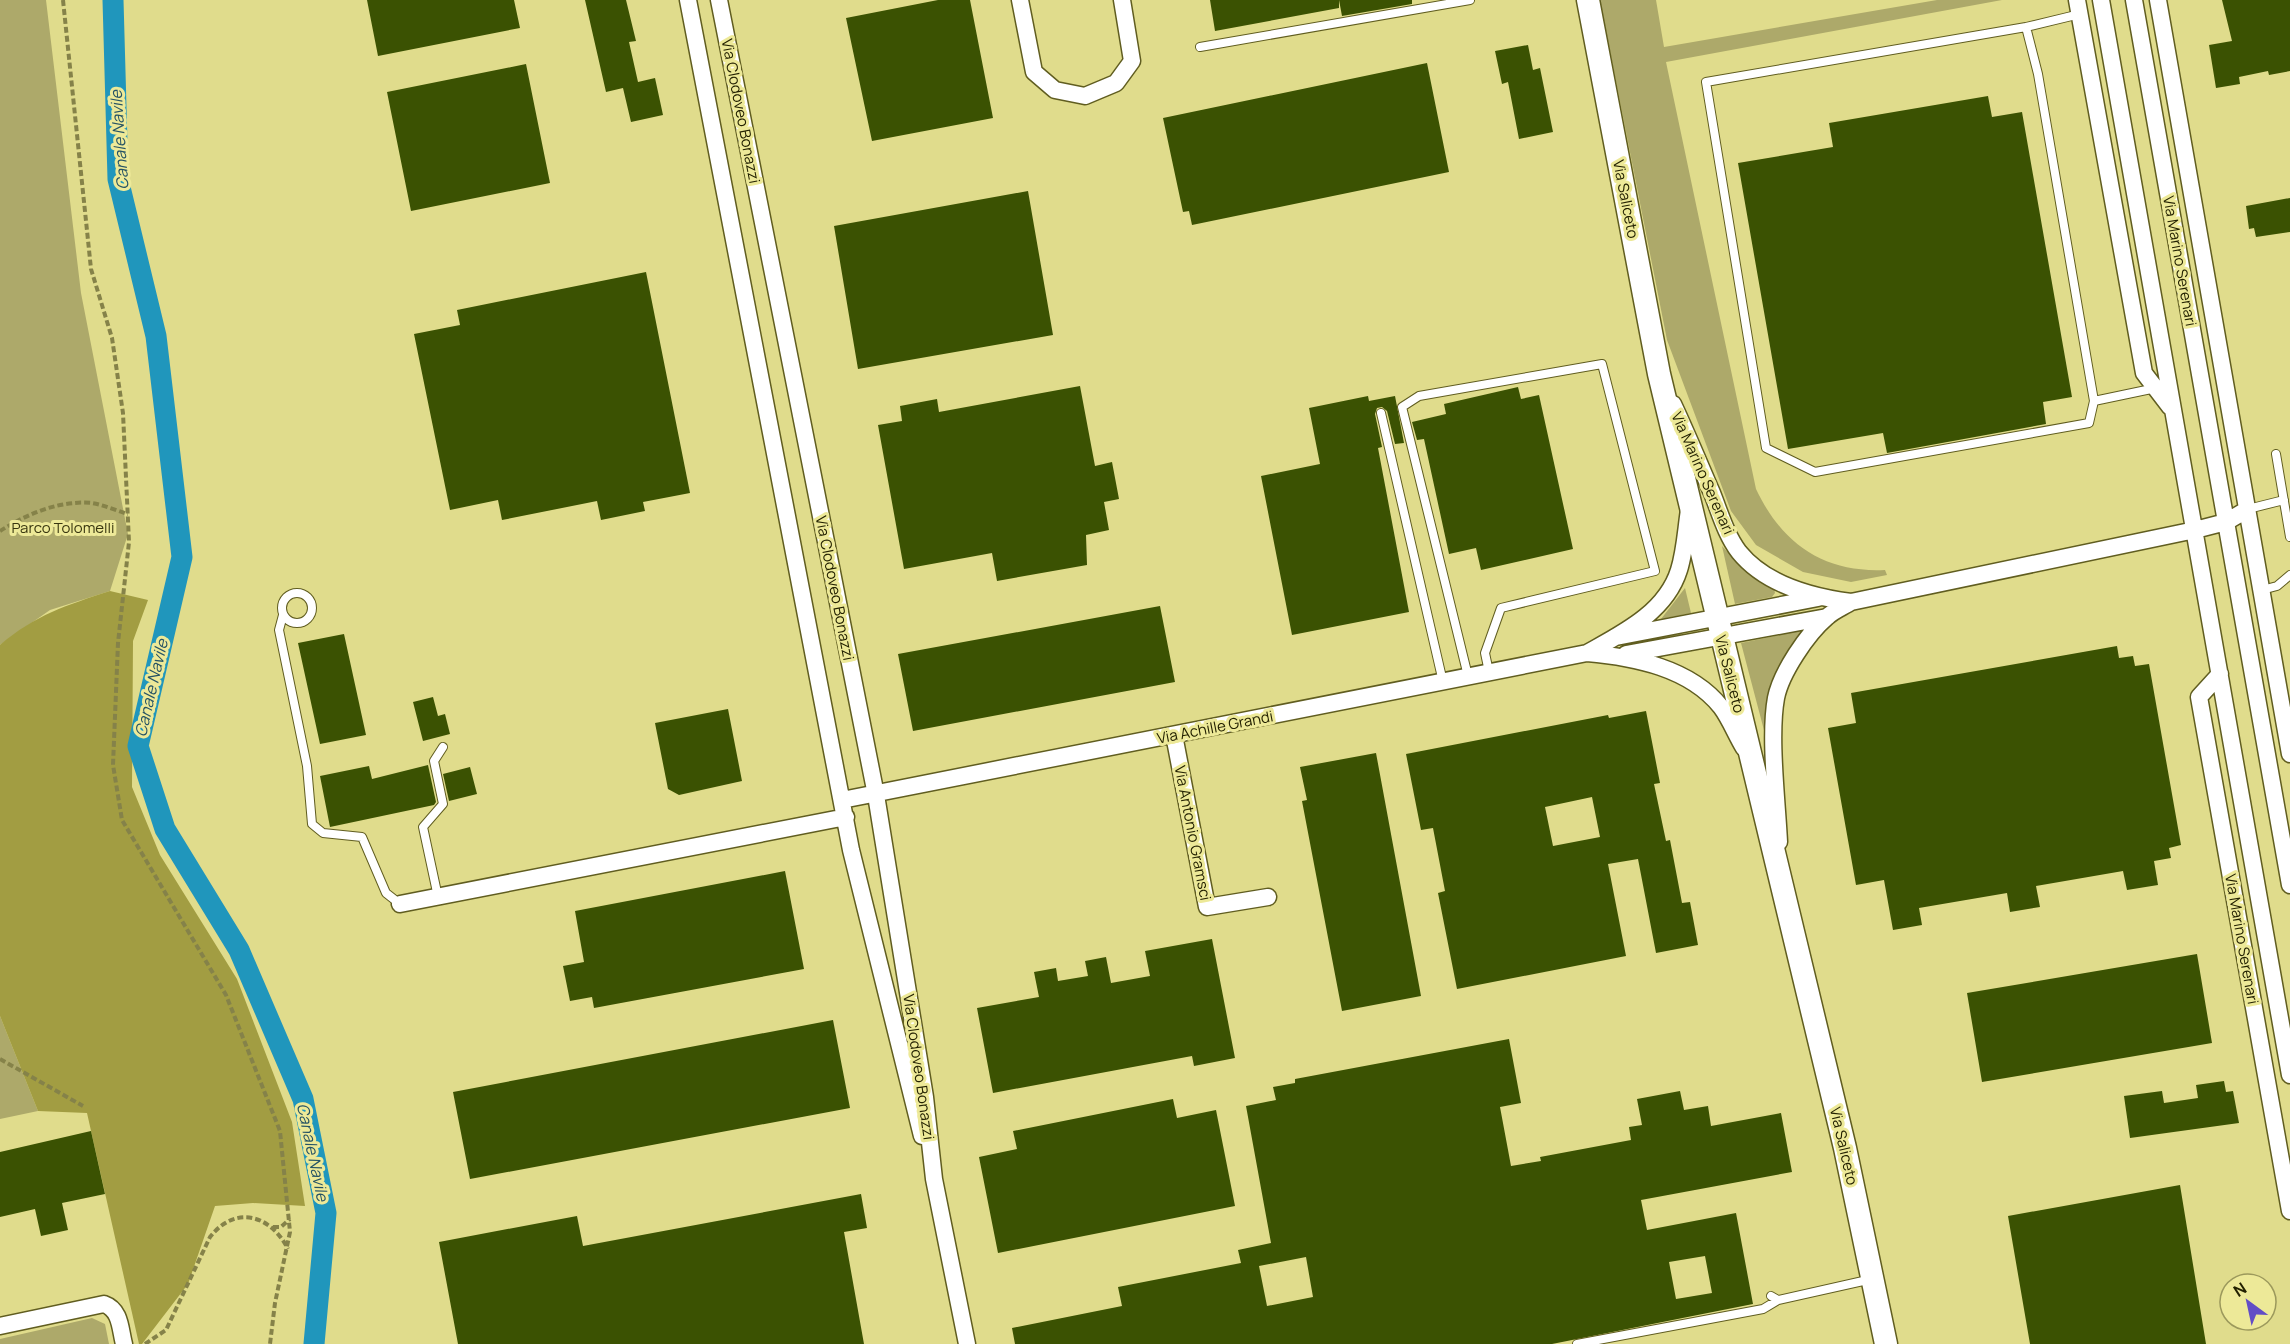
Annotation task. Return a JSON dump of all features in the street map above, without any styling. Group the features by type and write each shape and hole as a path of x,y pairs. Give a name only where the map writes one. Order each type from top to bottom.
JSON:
{"main road":[{"name":"Via Saliceto","path":"1588,0 1659,374 1845,1148 1886,1344"}],"street":[{"name":"Via Clodoveo Bonazzi","path":"688,0 844,808 911,1100 934,1179 966,1344"},
{"name":"Via Clodoveo Bonazzi","path":"718,0 876,795 926,1097 934,1179"},
{"path":"1020,0 1034,72 1055,90 1085,96 1116,83 1132,60 1122,0"},
{"name":"Via Marino Serenari","path":"2101,0 2162,386 2173,410 2290,1075"},
{"name":"Via Marino Serenari","path":"2134,0 2250,658 2283,807 2290,885"},
{"name":"Via Marino Serenari","path":"2158,0 2290,754"},
{"name":"Via Marino Serenari","path":"2078,7 2144,373 2162,386"},
{"name":"Via Marino Serenari","path":"1659,374 1724,524 1740,552 1767,576 1819,598 1851,602 2195,530 2226,522 2248,509"},
{"name":"Via Achille Grandi","path":"1587,653 1642,621 1664,599 1679,571 1690,506"},
{"name":"Via Marino Serenari","path":"1718,626 1819,598"},
{"name":"Via Marino Serenari","path":"1780,884 1774,718 1776,698 1785,674 1802,646 1827,617 1851,602"},
{"name":"Via Marino Serenari","path":"1718,626 1827,617"},
{"name":"Via Achille Grandi","path":"1616,637 1718,626"},
{"name":"Via Achille Grandi","path":"1620,656 1718,626"},
{"name":"Via Achille Grandi","path":"844,808 876,795 1587,653 1620,656 1654,664 1701,688 1721,708 1750,759"},
{"path":"2250,658 2273,654"},
{"name":"Via Marino Serenari","path":"2220,674 2199,697 2248,976 2284,1137 2290,1210"},
{"name":"Via Antonio Gramsci","path":"1174,735 1207,907 1268,897"},
{"path":"2218,807 2242,803"},
{"path":"400,904 844,808"},
{"path":"2248,976 2272,971"},
{"path":"0,1326 105,1304 112,1307 118,1315 124,1344"}],"lane":[{"path":"1200,47 1470,0"},
{"path":"2026,27 2038,74 2094,401 2088,423 1815,472 1766,448 1706,82 2026,27 2078,7"},
{"path":"1468,676 1402,407 1419,396 1602,364 1655,571 1501,608 1485,653 1490,672"},
{"path":"2094,401 2162,386"},
{"path":"1381,412 1443,682"},
{"path":"2276,454 2290,537"},
{"path":"2248,509 2284,500"},
{"path":"2262,590 2277,586 2290,575"},
{"path":"283,615 279,630 307,766 312,824 323,833 362,837 386,893 400,904"},
{"path":"438,897 423,827 443,804 434,760 443,747"},
{"path":"1576,1344 1763,1309 1774,1298 1872,1279"}],"path":[{"path":"63,0 91,269 112,338 123,413 129,542 118,643 112,765 122,820 226,995 280,1131 290,1219 288,1249 275,1303 270,1344"},
{"path":"0,531 17,520 57,505 93,503 128,514"},
{"path":"0,1059 82,1106"},
{"path":"145,1344 166,1330 210,1237 221,1224 235,1216 256,1220 272,1227 281,1227 290,1219"},
{"path":"272,1227 288,1249"}],"green space":[{"name":"Parco Tolomelli","path":"0,0 46,0 81,293 128,534 110,591 50,610 0,645"},
{"path":"1600,0 1656,0 1664,47 1937,0 2002,0 1666,62 1756,489 1779,525 1792,540 1807,551 1843,566 1863,570 1885,570 1887,575 1851,582 1803,572 1756,545 1731,511 1667,340"},
{"path":"1722,546 1735,560 1774,588 1775,593 1772,597 1735,604"},
{"path":"1685,588 1691,613 1661,619"},
{"path":"1804,630 1785,656 1773,678 1767,703 1765,734 1741,643"},
{"path":"0,1016 38,1111 0,1119"},
{"path":"92,1318 105,1324 109,1344 0,1344 0,1339"}],"shaded area":[{"path":"110,591 148,600 133,641 132,787 160,855 237,979 292,1122 305,1206 253,1203 215,1206 188,1284 142,1344 139,1344 87,1113 38,1111 0,1016 0,645 39,618"}],"building":[{"path":"367,0 514,0 520,28 378,56"},
{"path":"585,0 626,0 636,41 629,42 638,82 655,78 663,115 631,122 623,88 606,92"},
{"path":"938,0 970,0 993,118 872,141 846,18"},
{"path":"1210,0 1339,0 1339,8 1215,31"},
{"path":"1339,0 1412,0 1412,4 1342,16"},
{"path":"2222,0 2290,0 2290,71 2269,75 2268,71 2239,77 2240,84 2216,88 2209,45 2232,41"},
{"path":"1528,45 1533,70 1540,68 1553,132 1519,139 1508,82 1502,84 1495,51"},
{"path":"1427,63 1449,172 1192,225 1189,211 1183,212 1163,118"},
{"path":"526,64 550,183 411,211 387,92"},
{"path":"1988,96 1992,117 2022,112 2072,397 2043,402 2046,424 1887,453 1883,433 1788,449 1738,163 1833,147 1829,123"},
{"path":"1028,191 1053,335 858,369 834,226"},
{"path":"2290,198 2290,232 2256,237 2254,228 2249,229 2246,206"},
{"path":"646,272 690,493 643,502 645,511 601,520 597,501 502,520 498,500 450,510 414,334 460,325 457,310"},
{"path":"1080,386 1095,466 1112,462 1119,499 1104,502 1109,530 1086,535 1087,565 997,581 992,553 904,569 878,425 902,421 900,406 937,399 939,412"},
{"path":"1518,387 1521,399 1539,395 1573,549 1481,570 1476,548 1449,554 1424,439 1417,440 1412,422 1446,414 1444,404"},
{"path":"1368,396 1369,401 1395,396 1404,443 1395,444 1387,411 1382,407 1377,408 1375,414 1382,447 1378,448 1409,612 1292,635 1261,476 1320,464 1309,408"},
{"path":"1160,606 1175,682 913,731 898,654"},
{"path":"344,634 366,735 320,744 298,643"},
{"path":"2117,646 2119,658 2133,656 2135,666 2149,664 2181,845 2169,848 2171,858 2154,861 2158,885 2127,890 2123,871 2036,886 2040,907 2010,912 2007,893 1919,908 1922,925 1893,930 1884,880 1856,885 1828,728 1856,723 1851,693"},
{"path":"433,697 438,716 445,714 450,734 423,741 413,702"},
{"path":"728,709 742,781 679,795 668,789 655,723"},
{"path":"1646,711 1660,783 1654,784 1666,841 1670,840 1682,903 1690,902 1698,945 1656,953 1638,859 1608,864 1626,956 1457,989 1438,893 1445,891 1433,828 1421,830 1406,754 1608,715 1609,718","holes":["1592,797 1600,837 1553,846 1545,807"]},
{"path":"1376,753 1421,996 1342,1011 1302,801 1307,800 1300,767"},
{"path":"428,765 436,802 434,805 330,827 320,776 369,766 372,779"},
{"path":"470,767 477,794 449,801 443,774"},
{"path":"785,871 804,969 594,1008 592,997 570,1001 563,966 584,962 575,911"},
{"path":"1212,939 1235,1058 1194,1066 1192,1056 993,1093 977,1008 1039,997 1034,972 1056,968 1058,981 1088,976 1085,961 1106,957 1111,983 1150,976 1145,951"},
{"path":"2197,954 2212,1043 1982,1082 1967,993"},
{"path":"833,1020 850,1108 470,1179 453,1092"},
{"path":"1509,1039 1521,1103 1500,1107 1511,1166 1541,1161 1540,1157 1631,1140 1629,1127 1642,1125 1637,1099 1680,1091 1684,1110 1708,1106 1711,1126 1781,1113 1792,1172 1641,1200 1647,1230 1736,1213 1753,1304 1552,1344 1015,1344 1012,1328 1122,1306 1118,1287 1241,1263 1238,1250 1271,1243 1246,1106 1276,1100 1273,1087 1295,1083 1295,1079","holes":["1705,1256 1712,1293 1676,1299 1669,1262","1306,1257 1313,1297 1267,1306 1259,1266"]},
{"path":"2224,1081 2226,1092 2233,1091 2239,1123 2130,1138 2124,1096 2162,1091 2164,1103 2198,1098 2196,1085"},
{"path":"1173,1099 1177,1118 1216,1110 1235,1206 998,1253 979,1157 1017,1149 1013,1131"},
{"path":"91,1131 105,1194 62,1203 68,1230 41,1236 35,1209 0,1217 0,1152"},
{"path":"2180,1185 2206,1344 2030,1344 2008,1216"},
{"path":"861,1194 867,1228 844,1232 864,1344 458,1344 439,1242 577,1216 583,1246"}],"waterway":[{"name":"Canale Navile","path":"113,0 118,179 156,336 182,557 138,746 165,829 239,950 303,1099 326,1213 314,1344"}]}
